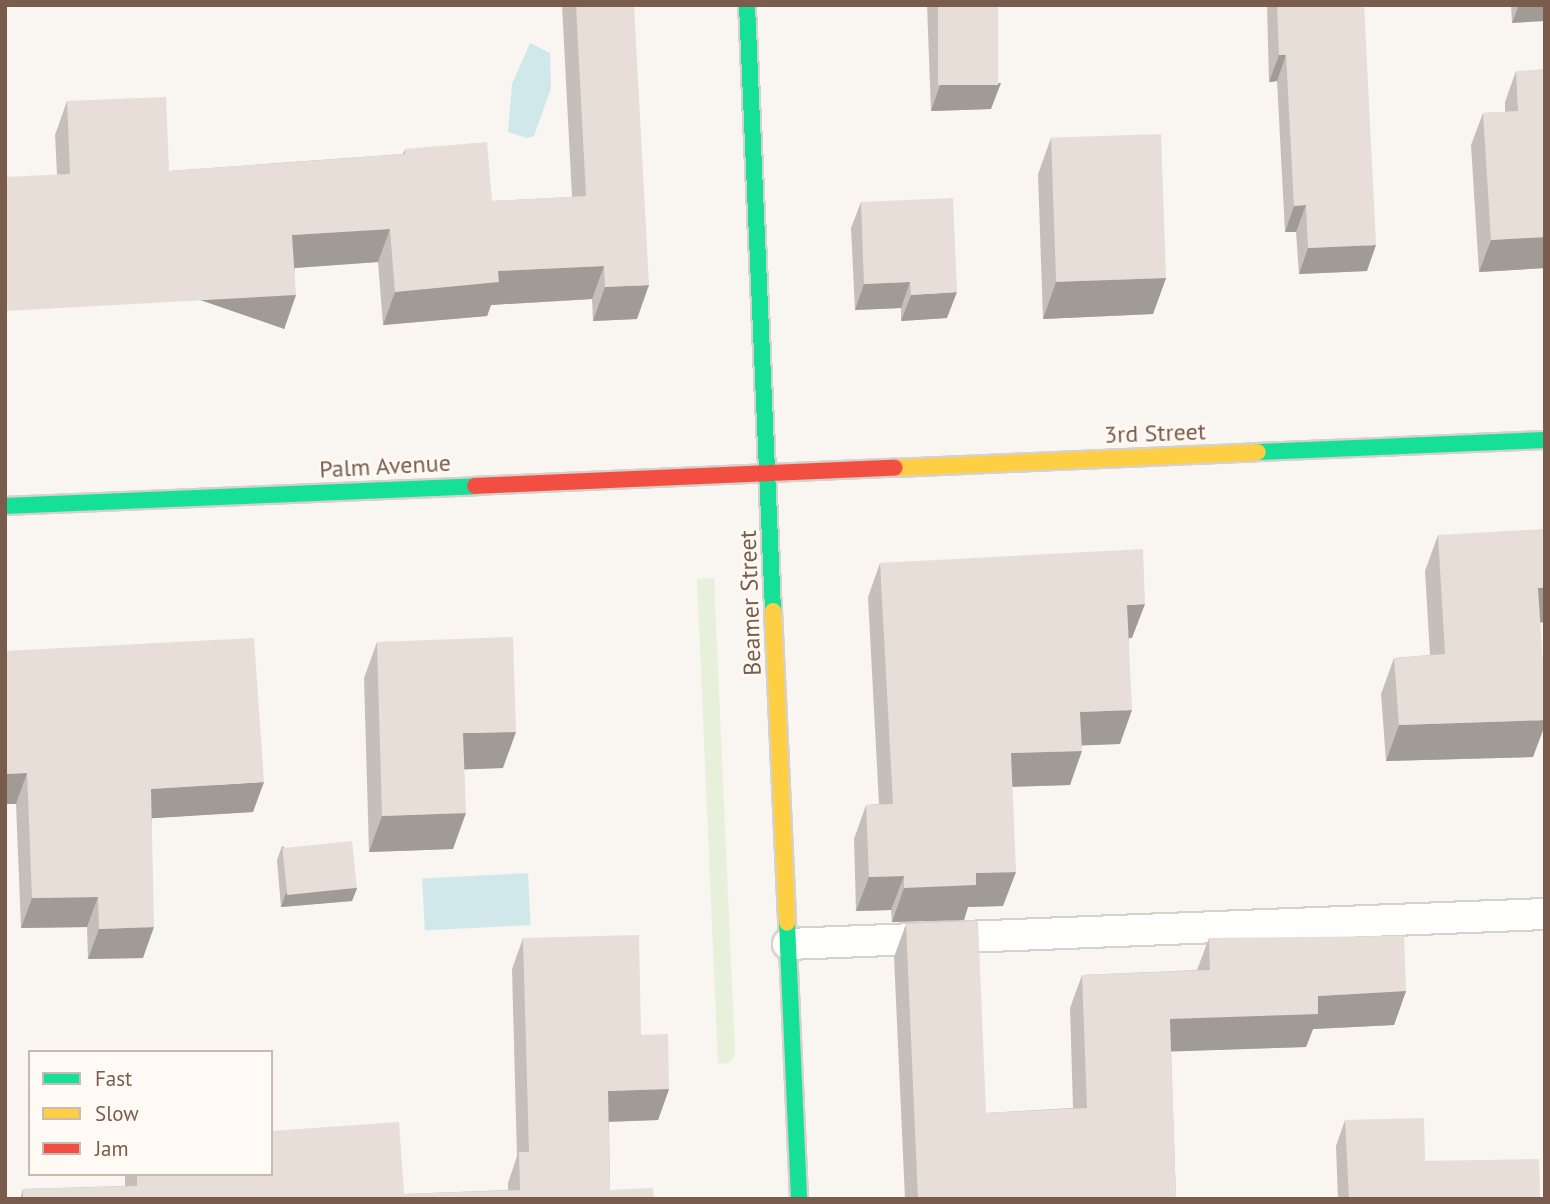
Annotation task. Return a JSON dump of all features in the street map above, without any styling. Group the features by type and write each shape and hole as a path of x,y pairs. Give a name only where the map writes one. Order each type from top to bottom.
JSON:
{"street":[{"name":"Beamer Street","path":"747,5 799,1199"},
{"name":"3rd Street","path":"767,474 1545,440"},
{"name":"Palm Avenue","path":"5,506 767,474"}],"lane":[{"path":"788,944 1545,914"}],"green space":[{"path":"714,578 735,1054 731,1062 718,1064 697,579"}],"water":[{"path":"530,43 550,53 551,88 534,136 527,138 508,132 512,84"},
{"path":"528,873 531,925 425,930 422,879"}],"building":[{"path":"576,5 634,5 649,285 605,287 604,266 498,271 499,282 395,292 390,229 292,235 296,295 5,311 5,177 70,174 67,101 166,97 169,171 405,154 405,149 487,142 492,201 586,196"},
{"path":"938,5 998,5 998,85 938,85"},
{"path":"1277,5 1364,5 1376,245 1308,248 1306,205 1294,206 1286,55 1279,55"},
{"path":"1545,69 1545,237 1491,240 1483,113 1518,111 1516,71"},
{"path":"1161,134 1166,278 1056,282 1051,138"},
{"path":"953,198 957,292 911,295 910,282 864,284 861,202"},
{"path":"1545,529 1545,587 1538,588 1545,720 1399,725 1394,658 1445,654 1438,535"},
{"path":"1143,549 1145,604 1127,605 1132,710 1080,712 1082,751 1011,753 1016,872 976,873 976,885 904,888 904,876 869,877 866,805 893,804 880,563"},
{"path":"513,637 516,732 463,733 466,813 382,816 377,642"},
{"path":"254,638 264,782 151,789 154,927 99,929 98,897 32,898 27,773 5,774 5,651"},
{"path":"352,841 357,888 287,895 282,848"},
{"path":"978,921 986,1113 1087,1108 1082,975 1210,970 1209,938 1404,936 1406,991 1318,996 1318,1014 1170,1019 1176,1199 918,1199 906,924"},
{"path":"639,935 641,1035 668,1034 669,1089 608,1091 610,1190 653,1188 654,1199 23,1199 23,1189 137,1186 137,1176 273,1176 273,1131 399,1122 404,1194 520,1190 519,1152 529,1152 523,938"},
{"path":"1424,1118 1425,1161 1539,1159 1540,1199 1349,1199 1345,1120"}],"traffic: fast":[{"path":"747,5 773,611"},
{"path":"1258,452 1545,440"},
{"path":"5,506 475,486"},
{"path":"787,923 799,1199"}],"traffic: slow":[{"path":"895,468 1258,452"},
{"path":"773,611 787,923"}],"traffic: jam":[{"path":"475,486 895,468"}]}
